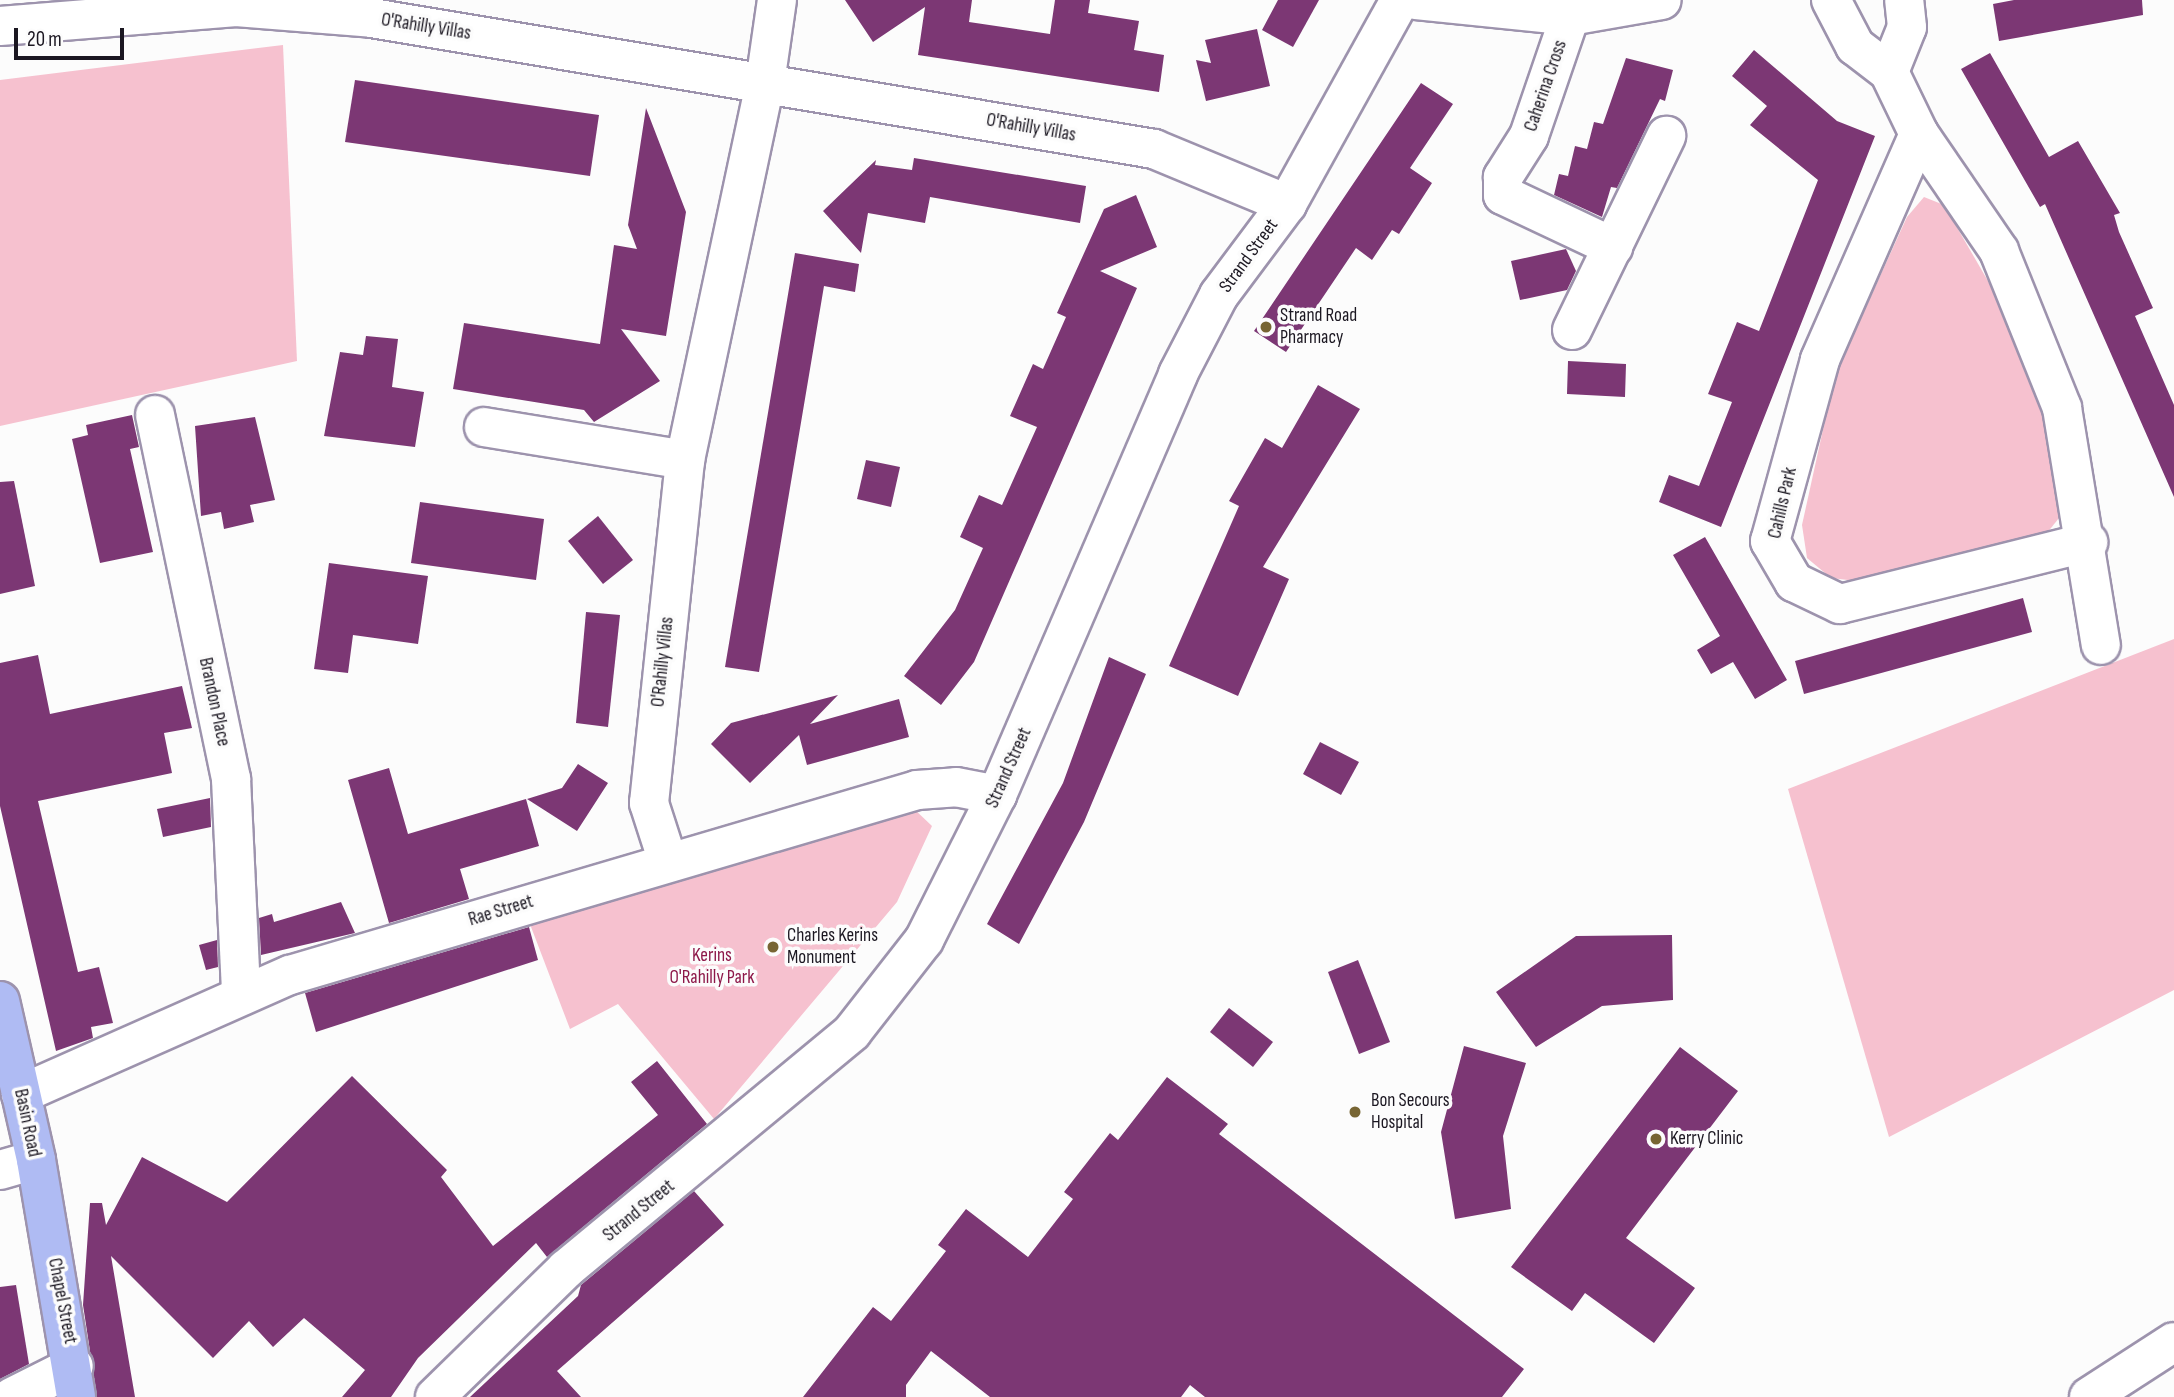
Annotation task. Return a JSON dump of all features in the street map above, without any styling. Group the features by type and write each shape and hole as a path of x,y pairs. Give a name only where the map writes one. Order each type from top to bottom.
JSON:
{"main road":[{"name":"Basin Road","path":"0,1001 21,1094 18,1165 44,1205"},
{"name":"Chapel Street","path":"44,1205 75,1381"}],"street":[{"name":"O'Rahilly Villas","path":"668,862 649,803 685,460 765,83 777,0"},
{"name":"Strand Street","path":"435,1397 566,1269 751,1122 872,1013 947,901 997,795 1178,374 1219,295 1287,204 1400,0"},
{"path":"1416,0 1570,16 1662,0"},
{"path":"1831,0 1855,46 1888,72 1919,134 1999,251 2062,408 2088,542 2101,645"},
{"path":"1888,72 1907,27 1905,0"},
{"name":"O'Rahilly Villas","path":"0,26 79,15 248,8 372,18 1154,149 1287,204"},
{"name":"Caherina Cross","path":"1570,16 1529,136 1503,177 1503,195 1613,247"},
{"name":"Cahills Park","path":"1919,134 1820,360 1770,541 1794,582 1840,604 2088,542"},
{"path":"1572,330 1666,136"},
{"name":"Brandon Place","path":"155,415 230,779 241,993"},
{"path":"484,427 685,460"},
{"name":"Rae Street","path":"21,1094 241,993 668,862 917,790 956,787 997,795"},
{"path":"2089,1397 2174,1342"},
{"path":"12,1397 75,1381"}],"green space":[{"path":"283,45 297,361 0,426 0,80"},
{"path":"1924,197 1944,205 1999,300 2034,380 2059,472 2063,513 2047,533 1865,582 1831,578 1807,558 1802,525 1835,375 1907,217"},
{"path":"2174,639 2174,990 1889,1137 1788,789"},
{"name":"Kerins O'Rahilly Park","path":"912,807 932,826 897,902 714,1119 618,1004 570,1029 528,919"}],"building":[{"path":"845,0 972,0 969,22 1050,34 1055,0 1090,0 1088,13 1139,21 1134,50 1164,55 1159,92 918,55 925,7 873,42"},
{"path":"1278,0 1319,0 1293,47 1262,30"},
{"path":"2014,0 2142,0 2143,15 1999,41 1993,4"},
{"path":"1257,29 1270,86 1206,101 1196,60 1211,63 1205,40"},
{"path":"1754,50 1837,121 1875,136 1721,527 1659,502 1669,475 1699,486 1732,402 1708,394 1737,322 1759,331 1818,180 1750,125 1767,106 1732,76"},
{"path":"1990,53 2049,157 2078,141 2120,213 2114,215 2119,232 2153,308 2135,316 2174,405 2174,497 2045,204 2040,207 1961,69"},
{"path":"1626,58 1673,70 1665,101 1660,99 1617,188 1611,187 1602,217 1554,195 1559,174 1568,176 1575,146 1587,149 1594,122 1603,124"},
{"path":"355,80 599,115 590,176 345,142"},
{"path":"1421,83 1453,104 1410,168 1432,183 1399,234 1392,230 1372,260 1356,248 1286,352 1254,331"},
{"path":"646,108 686,212 666,336 621,329 660,381 594,422 584,410 453,389 464,323 600,344 614,245 637,249 628,225"},
{"path":"914,158 1086,186 1080,223 930,197 925,223 868,213 861,253 823,211 876,160 875,165 912,170"},
{"path":"1136,195 1157,247 1100,271 1137,288 974,662 941,705 904,676 955,610 983,548 960,537 979,495 1002,505 1037,427 1010,416 1033,364 1043,369 1066,317 1057,313 1104,209"},
{"path":"1566,249 1576,271 1567,290 1520,300 1511,261"},
{"path":"795,253 859,264 855,292 824,286 759,672 725,667"},
{"path":"366,336 398,339 392,387 424,392 415,447 324,436 340,352 363,355"},
{"path":"1568,361 1626,364 1625,397 1567,394"},
{"path":"1318,385 1360,409 1263,567 1289,579 1238,696 1169,666 1239,506 1229,501 1265,438 1282,448"},
{"path":"132,415 139,447 130,449 153,552 100,563 72,439 88,435 86,425"},
{"path":"255,417 275,500 250,505 254,522 224,529 221,512 201,516 195,426"},
{"path":"866,460 900,467 891,507 857,499"},
{"path":"14,481 35,586 0,594 0,482"},
{"path":"420,502 544,519 536,580 411,563"},
{"path":"598,516 633,560 603,584 568,541"},
{"path":"1705,537 1787,680 1755,699 1733,662 1711,674 1697,650 1720,636 1673,555"},
{"path":"329,563 428,576 418,644 353,635 348,673 314,669"},
{"path":"2023,598 2032,632 1804,694 1795,661"},
{"path":"586,612 620,615 608,727 576,723"},
{"path":"38,655 50,714 182,686 192,728 164,733 172,773 38,801 78,972 99,967 113,1023 91,1027 93,1038 56,1051 0,806 0,663"},
{"path":"1109,657 1146,674 1084,822 1019,944 987,924 1063,783"},
{"path":"838,695 810,724 899,699 909,737 807,765 799,735 750,783 711,744 731,723"},
{"path":"1320,742 1359,762 1341,795 1303,774"},
{"path":"578,764 608,783 577,831 527,799 562,788"},
{"path":"389,768 408,834 526,799 539,846 460,869 469,899 389,923 348,780"},
{"path":"210,798 211,827 163,837 157,809"},
{"path":"341,902 355,933 261,955 259,918 272,914 274,922"},
{"path":"529,927 538,960 316,1032 305,993"},
{"path":"1672,935 1673,1000 1602,1006 1536,1047 1496,992 1576,936"},
{"path":"217,940 218,967 206,970 199,945"},
{"path":"1358,960 1390,1042 1359,1054 1328,972"},
{"path":"1229,1008 1273,1042 1253,1067 1210,1032"},
{"path":"1464,1046 1526,1063 1503,1136 1511,1209 1455,1219 1441,1132"},
{"path":"1680,1047 1738,1091 1626,1238 1695,1288 1654,1343 1585,1293 1572,1311 1511,1267"},
{"path":"657,1061 707,1124 547,1257 536,1243 418,1358 391,1397 342,1397 365,1370 304,1318 273,1347 249,1321 213,1358 111,1256 135,1397 97,1397 83,1305 90,1203 102,1203 106,1225 142,1157 227,1202 352,1076 447,1170 441,1177 493,1246 658,1115 631,1082"},
{"path":"1167,1077 1228,1124 1219,1134 1524,1369 1502,1397 1205,1397 1190,1385 1181,1397 990,1397 931,1351 906,1385 906,1397 803,1397 873,1307 891,1321 946,1251 938,1245 966,1209 1028,1257 1073,1199 1064,1192 1110,1133 1118,1140"},
{"path":"694,1191 724,1225 557,1371 581,1397 470,1397 578,1296 581,1285"},
{"path":"16,1285 29,1364 0,1379 0,1287"}],"place":[{"name":"Strand Road Pharmacy","path":"1266,327"},
{"name":"Charles Kerins Monument","path":"773,947"},
{"name":"Bon Secours Hospital","path":"1355,1112"},
{"name":"Kerry Clinic","path":"1656,1139"}]}
